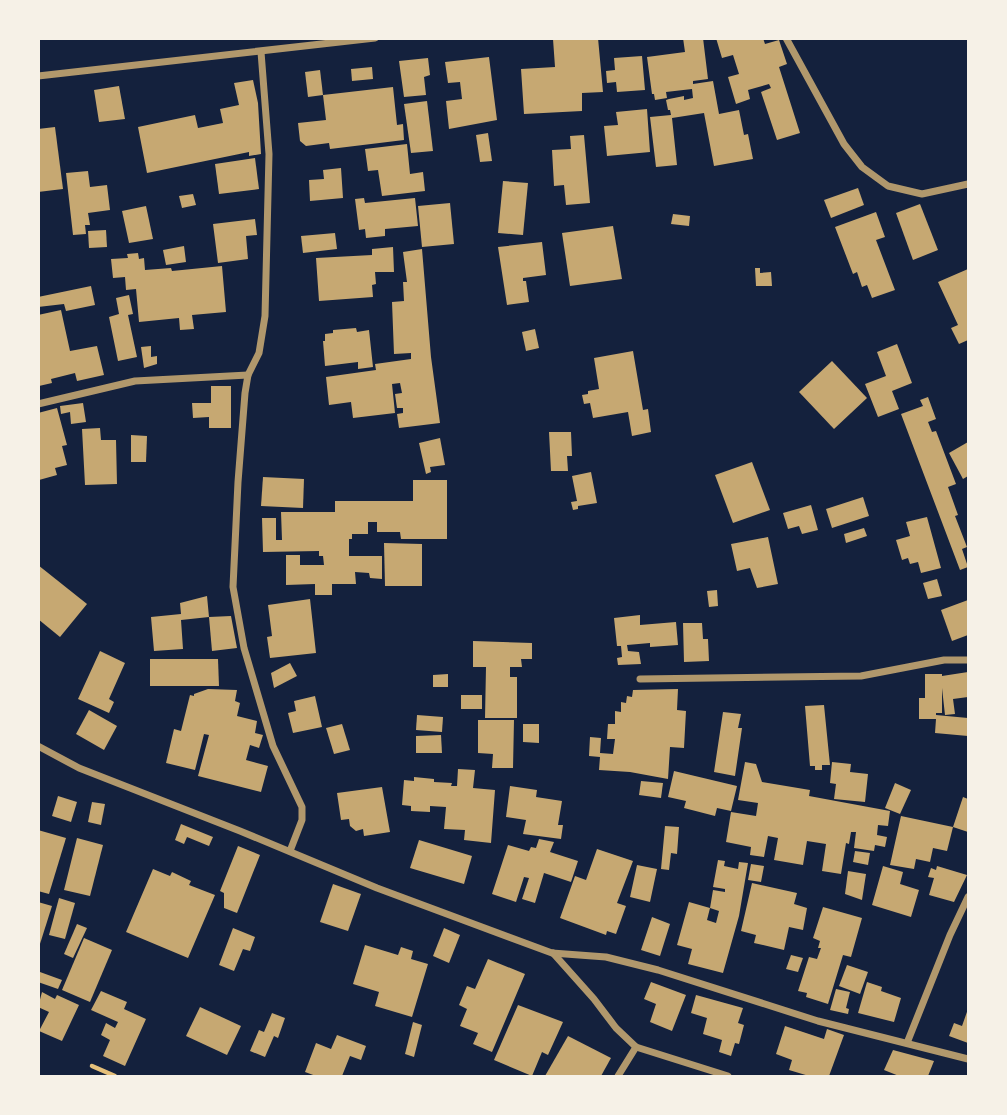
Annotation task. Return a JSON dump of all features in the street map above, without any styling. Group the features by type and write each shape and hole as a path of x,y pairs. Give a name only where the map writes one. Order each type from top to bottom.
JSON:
{"street":[{"path":"38,76 376,38"},
{"path":"786,38 844,144 862,167 888,186 922,194 968,184"},
{"path":"261,52 269,154 264,316 259,353 248,375 238,482 233,587 244,648 273,746 302,807 302,820 290,851"},
{"path":"38,404 135,381 248,375"},
{"path":"640,679 861,676 944,660 968,660"},
{"path":"38,746 79,768 377,888 552,953 606,957 659,970 818,1021 968,1059"},
{"path":"907,1043 968,897"},
{"path":"552,953 616,1028 636,1047 728,1076"},
{"path":"618,1076 636,1047"}],"path":[{"path":"92,1066 115,1076"}],"building":[{"path":"598,38 603,92 582,93 582,111 524,114 521,69 555,67 553,39"},
{"path":"683,38 703,38 708,79 693,81 693,84 713,81 719,114 739,110 753,159 714,166 704,113 672,118 677,165 656,167 650,117 671,115 666,100 684,96 684,100 693,98 692,89 666,92 667,98 655,100 647,57 685,52"},
{"path":"716,38 763,38 765,44 779,40 787,64 779,67 800,133 777,140 761,92 771,88 769,84 748,90 750,99 736,104 728,77 739,74 733,55 722,58"},
{"path":"642,56 645,90 617,92 616,82 607,83 606,71 615,70 614,58"},
{"path":"489,57 497,120 449,129 446,101 462,99 460,82 448,83 445,62"},
{"path":"428,58 430,75 424,77 426,95 404,97 399,61"},
{"path":"372,67 373,79 352,81 351,69"},
{"path":"320,70 323,95 308,97 305,72"},
{"path":"253,80 258,103 261,154 249,156 249,152 147,173 138,127 195,115 198,128 223,123 220,109 239,105 234,83"},
{"path":"119,86 125,119 99,122 94,90"},
{"path":"393,87 397,125 403,124 404,140 330,149 329,143 306,146 300,141 298,123 326,120 323,95"},
{"path":"427,101 433,151 411,153 404,104"},
{"path":"647,109 650,152 607,156 604,126 618,125 616,112"},
{"path":"55,127 63,189 38,192 38,129"},
{"path":"488,133 492,161 480,162 476,135"},
{"path":"584,135 590,203 566,205 564,185 554,186 552,150 571,149 570,136"},
{"path":"407,144 410,174 423,172 425,191 382,196 378,170 368,171 365,149"},
{"path":"255,158 259,189 219,194 215,164"},
{"path":"341,168 343,198 310,201 309,180 324,179 323,170"},
{"path":"88,171 90,187 107,185 110,210 88,213 90,225 85,225 86,234 73,235 66,173"},
{"path":"503,181 528,183 523,235 498,233"},
{"path":"858,188 864,205 831,218 824,200"},
{"path":"193,194 196,205 182,208 179,196"},
{"path":"364,198 365,203 415,198 418,226 385,229 385,236 366,238 365,229 359,230 355,199"},
{"path":"450,203 454,244 422,247 418,206"},
{"path":"920,204 938,250 913,260 896,213"},
{"path":"146,206 153,239 129,243 122,211"},
{"path":"876,212 885,237 876,240 895,290 872,298 867,285 862,287 857,272 853,274 835,227"},
{"path":"673,214 690,216 689,226 671,224"},
{"path":"255,219 257,235 246,236 248,259 218,263 213,224"},
{"path":"613,226 622,279 570,286 562,233"},
{"path":"106,230 107,247 89,248 88,231"},
{"path":"335,233 337,249 303,253 301,236"},
{"path":"542,242 546,275 523,278 523,281 526,281 529,302 507,305 498,247"},
{"path":"184,246 186,262 166,265 163,250"},
{"path":"393,247 394,272 375,272 373,297 319,301 316,258 372,255 372,249"},
{"path":"422,249 431,357 440,423 399,428 397,414 403,413 403,408 397,408 395,394 402,393 400,383 392,384 395,413 353,418 351,402 329,405 326,377 376,370 375,364 411,359 411,353 394,354 392,302 404,301 403,282 407,282 403,252"},
{"path":"138,253 139,259 144,258 145,270 171,268 172,271 222,266 226,312 192,315 194,329 180,330 179,318 139,322 136,289 126,290 125,277 113,278 111,259 128,258 127,254"},
{"path":"755,268 760,268 760,273 771,272 772,286 756,286"},
{"path":"968,269 968,340 959,344 951,328 958,325 938,282"},
{"path":"91,286 95,305 66,311 64,304 38,307 38,297"},
{"path":"129,295 133,314 128,315 137,357 118,361 109,317 119,314 116,298"},
{"path":"61,310 70,351 97,346 104,375 77,381 75,373 51,379 52,383 39,386 38,315"},
{"path":"356,328 357,332 369,330 373,367 358,369 358,362 325,366 325,334 333,333 333,330"},
{"path":"535,329 539,348 526,351 522,332"},
{"path":"897,344 912,383 892,391 899,409 878,417 865,384 886,376 877,352"},
{"path":"151,346 151,357 157,356 157,364 144,368 141,347"},
{"path":"633,351 643,410 648,409 651,432 632,436 628,412 593,418 590,403 584,404 582,395 599,389 594,358"},
{"path":"832,361 867,398 834,429 799,392"},
{"path":"211,386 231,386 231,428 209,428 209,417 193,418 192,403 211,403"},
{"path":"928,397 936,419 928,422 932,432 936,431 956,484 948,487 967,547 962,549 968,567 960,570 901,414 923,406 920,400"},
{"path":"83,403 86,422 71,424 70,412 61,414 60,406"},
{"path":"57,408 67,445 62,446 67,465 55,468 57,475 39,480 38,413"},
{"path":"100,428 101,440 116,440 117,484 85,485 82,429"},
{"path":"549,432 571,432 572,456 567,456 568,471 551,471"},
{"path":"131,435 147,436 146,462 131,462"},
{"path":"440,438 445,465 430,467 431,472 426,474 419,443"},
{"path":"968,442 968,476 963,479 949,453"},
{"path":"752,462 770,510 733,523 715,475"},
{"path":"591,472 597,503 578,506 578,509 573,510 571,502 577,501 572,476"},
{"path":"263,477 304,479 303,508 261,506"},
{"path":"413,480 447,480 447,539 401,539 400,532 377,532 377,522 368,522 368,534 352,534 352,539 349,539 349,556 382,556 382,579 370,578 369,573 355,572 356,584 332,584 332,595 315,595 315,584 286,585 286,555 300,555 300,565 324,565 319,551 263,552 262,518 276,518 276,540 282,540 281,512 335,512 335,501 413,501"},
{"path":"863,497 869,516 832,528 826,509"},
{"path":"811,505 818,530 802,534 799,526 788,529 783,513"},
{"path":"927,517 941,568 921,573 918,562 910,564 908,558 902,560 896,540 910,536 906,522"},
{"path":"864,528 867,536 846,543 844,534"},
{"path":"768,537 778,584 757,588 750,568 737,571 731,544"},
{"path":"384,543 422,544 422,586 385,586"},
{"path":"38,565 87,604 60,637 38,619"},
{"path":"937,579 942,596 928,599 923,583"},
{"path":"717,590 718,606 709,607 707,591"},
{"path":"207,596 209,617 181,620 183,649 154,651 151,617 181,614 180,603"},
{"path":"310,599 316,653 270,658 267,637 272,636 268,605"},
{"path":"968,600 968,635 952,641 941,610"},
{"path":"640,615 640,625 676,622 678,645 627,645 628,651 639,652 641,664 618,665 617,658 622,657 621,646 617,646 614,618"},
{"path":"231,616 237,648 212,651 209,617"},
{"path":"683,623 702,623 703,639 708,639 709,661 684,662"},
{"path":"473,641 532,643 532,659 521,659 522,667 510,667 510,677 517,677 517,718 485,718 486,667 473,667"},
{"path":"100,651 125,663 109,699 114,702 109,713 78,699"},
{"path":"150,659 218,659 219,686 150,686"},
{"path":"290,663 297,676 274,688 271,673"},
{"path":"968,672 968,697 953,699 955,714 945,715 942,688 942,713 936,715 968,718 968,736 935,733 936,719 919,719 919,698 925,698 925,674 942,676"},
{"path":"448,674 448,687 433,687 433,675"},
{"path":"208,689 237,690 235,701 240,703 237,716 257,721 255,733 263,735 259,748 250,745 246,760 268,766 261,792 198,776 209,735 204,734 195,770 166,763 174,729 181,731 190,695 194,696"},
{"path":"678,689 677,710 686,711 684,748 670,747 668,779 599,770 600,757 589,756 590,737 601,738 600,753 613,754 615,739 607,739 608,724 615,724 615,711 621,712 621,702 626,703 627,696 632,697 633,690"},
{"path":"461,695 482,695 482,709 461,709"},
{"path":"315,696 322,727 293,733 288,713 296,711 294,701"},
{"path":"824,705 830,765 822,765 822,770 815,770 815,766 810,766 805,706"},
{"path":"89,710 117,726 104,750 76,734"},
{"path":"723,712 741,714 738,728 742,728 735,776 714,772"},
{"path":"417,715 443,717 442,732 416,730"},
{"path":"478,720 514,720 513,768 492,768 493,754 478,753"},
{"path":"342,724 350,750 334,754 326,728"},
{"path":"523,724 539,724 539,743 523,742"},
{"path":"441,735 442,753 416,753 416,736"},
{"path":"745,762 756,764 762,782 810,790 809,796 890,811 888,826 878,825 877,835 887,837 885,847 875,845 874,851 854,848 856,832 851,832 849,844 846,843 841,874 822,871 826,844 807,841 803,865 774,860 778,838 768,836 764,857 750,855 751,847 726,842 731,812 756,816 758,803 738,800"},
{"path":"832,762 851,764 850,772 868,774 865,802 834,799 836,784 830,783"},
{"path":"458,769 475,770 473,788 495,790 491,843 464,840 465,830 444,829 446,807 430,806 430,812 411,811 411,806 402,805 404,780 414,781 414,777 434,779 434,782 457,786"},
{"path":"674,771 737,786 731,811 717,808 715,816 684,808 686,801 668,797"},
{"path":"641,781 663,783 661,798 639,795"},
{"path":"895,783 911,790 900,814 885,808"},
{"path":"510,786 537,790 536,797 562,801 558,825 563,825 561,839 523,834 526,820 506,817"},
{"path":"382,787 390,832 364,836 363,829 356,831 350,826 349,819 341,820 337,793"},
{"path":"58,796 77,802 71,822 52,816"},
{"path":"963,797 968,799 968,832 953,827"},
{"path":"92,802 105,804 101,825 88,822"},
{"path":"901,816 953,827 947,851 933,848 930,862 916,859 914,869 890,865"},
{"path":"181,824 213,837 209,846 187,837 184,844 175,840"},
{"path":"665,826 679,827 677,854 671,853 669,870 661,869"},
{"path":"38,830 66,838 49,894 38,891"},
{"path":"77,838 103,845 90,896 64,890"},
{"path":"539,839 554,842 550,852 578,861 571,882 544,873 535,903 522,899 529,878 524,877 516,902 492,894 508,845 529,851 531,847 536,848"},
{"path":"419,840 472,856 464,884 410,868"},
{"path":"238,846 260,855 237,913 224,908 224,893 220,891"},
{"path":"597,849 633,861 617,903 626,906 616,934 607,931 606,935 560,918 575,876 586,880"},
{"path":"855,851 870,853 868,865 853,862"},
{"path":"718,860 725,861 724,866 738,869 739,862 748,863 739,916 723,973 688,964 692,949 677,945 689,902 710,908 713,890 725,892 725,889 713,887","holes":["710,908 719,911 716,923 707,920"]},
{"path":"751,864 764,866 761,882 748,880"},
{"path":"637,865 657,869 650,902 630,897"},
{"path":"883,866 903,872 900,884 919,890 911,917 872,905"},
{"path":"937,866 967,875 954,902 929,895 934,878 928,877 931,868 936,870"},
{"path":"153,869 170,876 172,872 191,881 189,885 215,895 188,958 126,932"},
{"path":"848,871 866,874 862,900 845,894"},
{"path":"752,883 797,893 794,904 807,908 803,930 789,927 784,950 754,943 756,935 741,931"},
{"path":"333,884 361,894 348,931 320,922"},
{"path":"59,898 75,903 65,939 49,935"},
{"path":"38,902 52,906 39,947 38,947"},
{"path":"823,907 862,918 851,957 843,955 828,1004 806,997 807,993 798,991 809,957 817,959 821,948 818,948 820,941 813,938"},
{"path":"652,917 670,924 660,956 641,950"},
{"path":"77,924 87,928 73,958 64,954"},
{"path":"233,928 255,937 250,951 243,949 234,971 219,965"},
{"path":"444,928 460,935 449,963 433,956"},
{"path":"84,938 112,950 90,1002 62,990"},
{"path":"365,945 398,955 401,947 413,951 411,959 428,964 412,1017 375,1006 379,992 353,984"},
{"path":"791,955 803,958 798,972 786,969"},
{"path":"488,959 525,974 492,1052 473,1044 478,1033 460,1026 467,1009 459,1005 467,986 475,989"},
{"path":"847,965 868,972 860,994 839,986"},
{"path":"40,972 62,980 58,989 38,982"},
{"path":"651,982 686,995 672,1031 650,1022 656,1004 644,999"},
{"path":"867,982 882,987 881,991 901,998 894,1022 858,1013"},
{"path":"836,989 850,992 846,1008 849,1009 848,1014 830,1010"},
{"path":"101,991 127,1002 124,1009 146,1019 125,1066 103,1056 110,1040 101,1035 106,1023 115,1028 118,1022 91,1010"},
{"path":"42,992 55,999 57,995 79,1005 62,1041 39,1031 49,1012 38,1007"},
{"path":"696,995 743,1008 738,1023 744,1025 739,1044 735,1043 731,1056 719,1052 722,1040 703,1034 707,1018 691,1013"},
{"path":"518,1005 563,1022 548,1055 542,1052 532,1076 494,1060"},
{"path":"200,1007 241,1026 227,1055 186,1036"},
{"path":"968,1009 968,1043 949,1036 954,1023 962,1026"},
{"path":"272,1013 285,1018 278,1038 274,1036 265,1057 250,1051 259,1030 264,1032"},
{"path":"413,1022 422,1025 414,1057 405,1054"},
{"path":"785,1026 824,1039 827,1029 844,1035 829,1076 809,1076 789,1070 792,1060 776,1054"},
{"path":"337,1035 366,1046 361,1060 350,1056 342,1076 316,1076 305,1072 316,1043 331,1049"},
{"path":"568,1036 611,1058 601,1076 545,1076"},
{"path":"893,1050 934,1061 928,1076 899,1076 884,1070"}]}
